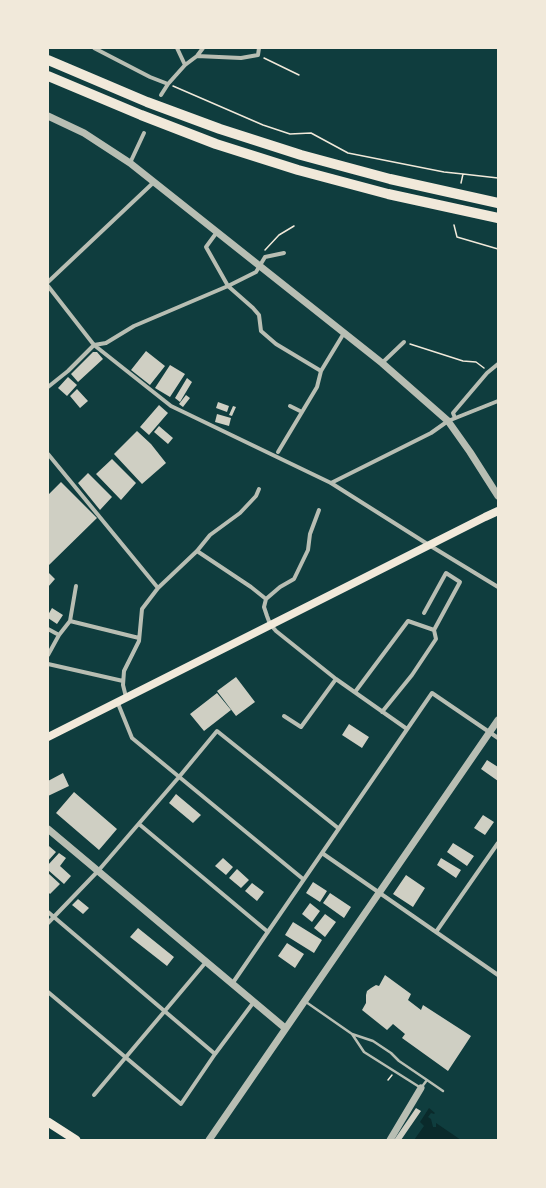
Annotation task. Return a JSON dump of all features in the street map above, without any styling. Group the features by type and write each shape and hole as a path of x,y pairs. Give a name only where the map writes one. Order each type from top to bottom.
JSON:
{"highway":[{"path":"48,59 65,68 146,102 220,130 301,155 390,179 498,204"},
{"path":"48,76 216,144 298,170 388,194 498,218"}],"main road":[{"path":"48,737 270,624 498,511"},
{"path":"48,1122 76,1140"}],"street":[{"path":"94,48 150,77 168,84"},
{"path":"177,48 185,65"},
{"path":"161,95 168,84 185,65 197,56 202,48"},
{"path":"197,56 241,58 258,55 259,48"},
{"path":"48,116 84,133 130,163 260,265 451,419 498,496"},
{"path":"130,163 144,133"},
{"path":"48,282 154,182"},
{"path":"218,232 206,247 228,286 259,315 261,331 276,344 321,371"},
{"path":"48,387 68,371 94,345 106,343 134,326 228,286 256,272 264,257 284,253"},
{"path":"48,286 94,345 171,406 331,483 498,587"},
{"path":"278,452 317,387 321,371 344,332"},
{"path":"382,363 404,342"},
{"path":"451,419 453,413 487,373 498,364"},
{"path":"331,483 431,433 451,419 498,401"},
{"path":"290,406 302,412"},
{"path":"48,454 158,588"},
{"path":"126,697 123,685 124,672 139,638 142,609 158,588 197,552 210,535 243,510 256,496 259,489"},
{"path":"319,510 310,534 308,550 294,579 280,586 266,600 264,607 270,624 276,631 336,678 407,729"},
{"path":"197,552 251,587 266,600"},
{"path":"382,712 412,675 436,639 434,630 460,582 446,573 424,613"},
{"path":"48,655 59,635 70,621 76,586"},
{"path":"70,621 139,638"},
{"path":"355,692 408,621 434,630"},
{"path":"48,629 59,635"},
{"path":"48,664 123,681"},
{"path":"284,716 301,727 336,678"},
{"path":"232,984 432,693 498,738"},
{"path":"117,701 132,738 303,879"},
{"path":"209,1140 498,720"},
{"path":"48,923 98,871 217,731 338,828"},
{"path":"138,824 268,932"},
{"path":"48,829 253,1003 285,1028"},
{"path":"436,932 498,843"},
{"path":"322,853 498,975"},
{"path":"48,912 215,1054"},
{"path":"94,1094 206,962"},
{"path":"48,992 180,1104 253,1003"},
{"path":"390,1140 421,1088"}],"lane":[{"path":"304,1000 352,1034 373,1041 443,1091"},
{"path":"352,1034 364,1052 421,1088 427,1080"}],"path":[{"path":"258,55 299,75"},
{"path":"168,84 263,125 290,134 311,133 348,153 444,172 498,178"},
{"path":"461,183 463,174"},
{"path":"264,257 265,249 279,235 294,226"},
{"path":"454,226 457,237 498,249"},
{"path":"404,342 463,361 476,362 487,373"}],"water":[{"path":"429,1108 435,1113 431,1113 428,1117 431,1119 433,1127 436,1127 436,1123 461,1140 414,1140 424,1126 420,1122"}],"building":[{"path":"146,351 165,366 150,385 131,370"},
{"path":"93,352 97,352 103,359 78,382 71,374"},
{"path":"170,365 185,374 170,397 155,388"},
{"path":"68,377 77,385 67,396 58,388"},
{"path":"187,378 192,382 180,402 175,398"},
{"path":"77,389 88,401 80,408 70,396"},
{"path":"186,395 190,398 183,407 179,404"},
{"path":"218,402 229,406 227,412 216,408"},
{"path":"159,405 168,413 149,435 140,427"},
{"path":"233,406 236,407 232,416 229,415"},
{"path":"217,414 231,418 229,426 215,422"},
{"path":"159,426 173,438 168,444 154,432"},
{"path":"137,431 151,444 166,463 142,484 114,454"},
{"path":"112,459 136,483 121,500 96,474"},
{"path":"88,473 112,497 100,510 78,483"},
{"path":"61,482 97,518 48,566 48,495"},
{"path":"48,572 55,579 48,587"},
{"path":"52,608 63,615 57,624 48,618"},
{"path":"236,677 255,702 236,716 217,691"},
{"path":"217,693 231,710 204,731 190,714"},
{"path":"349,724 369,737 362,748 342,735"},
{"path":"487,760 498,767 498,781 481,769"},
{"path":"63,773 69,786 48,796 48,781"},
{"path":"74,792 117,829 99,850 56,813"},
{"path":"176,794 201,815 193,823 169,803"},
{"path":"483,815 494,822 485,835 474,828"},
{"path":"453,843 474,856 467,866 447,852"},
{"path":"49,846 56,852 48,861 48,847"},
{"path":"59,853 66,858 60,866 71,876 64,884 48,870 48,865"},
{"path":"223,858 233,867 226,875 215,866"},
{"path":"441,858 461,870 456,878 437,865"},
{"path":"237,869 249,880 241,888 229,878"},
{"path":"48,873 60,884 50,894 48,892"},
{"path":"406,875 425,888 413,907 393,894"},
{"path":"313,882 327,891 320,902 306,893"},
{"path":"252,883 264,892 257,901 245,891"},
{"path":"330,893 351,907 344,918 323,903"},
{"path":"78,899 89,908 83,914 72,905"},
{"path":"310,903 320,911 312,922 302,914"},
{"path":"325,914 336,922 325,937 314,928"},
{"path":"293,922 322,940 314,953 285,935"},
{"path":"138,928 174,957 167,966 130,937"},
{"path":"287,943 304,954 295,968 278,956"},
{"path":"385,975 411,994 408,1000 421,1010 423,1005 471,1036 448,1071 402,1038 405,1034 393,1024 387,1030 362,1010 366,1003 367,991 376,985 379,986"},
{"path":"416,1108 421,1111 401,1140 394,1140"}]}
